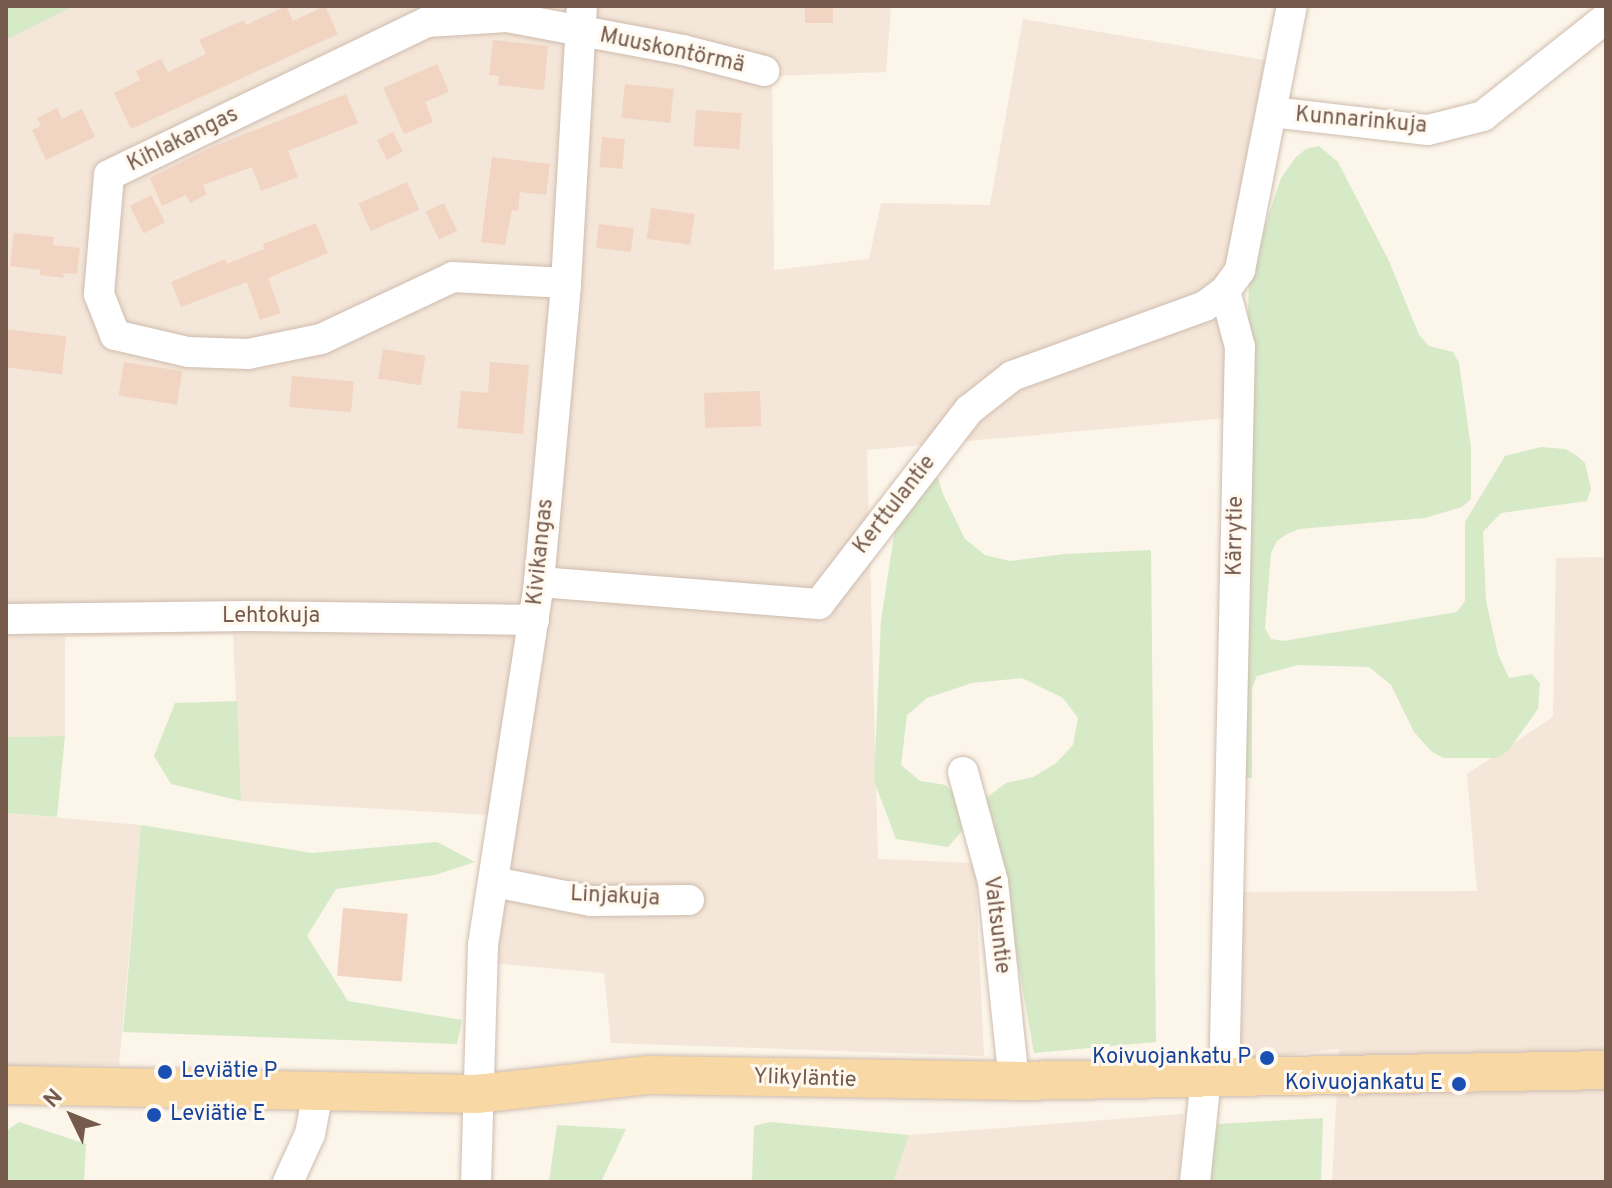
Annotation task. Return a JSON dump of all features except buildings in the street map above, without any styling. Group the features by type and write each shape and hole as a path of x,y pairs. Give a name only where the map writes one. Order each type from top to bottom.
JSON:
{"main road":[{"name":"Ylikyläntie","path":"6,1085 476,1094 649,1075 1014,1081 1606,1070"}],"street":[{"path":"1225,291 1240,270 1292,6"},
{"name":"Kihlakangas","path":"566,283 453,277 321,339 248,354 188,352 115,335 99,294 109,175 427,22 507,17 581,19"},
{"name":"Kunnarinkuja","path":"1272,112 1428,130 1483,116 1606,18"},
{"name":"Muuskontörmä","path":"581,19 764,71"},
{"name":"Kivikangas","path":"476,1182 476,1094 483,945 539,582 566,283 581,19"},
{"name":"Kerttulantie","path":"539,582 819,604 969,410 1012,376 1205,306 1225,291"},
{"name":"Kärrytie","path":"1195,1182 1225,1028 1240,347 1225,291"},
{"name":"Lehtokuja","path":"8,619 247,616 534,620"},
{"name":"Valtsuntie","path":"963,772 993,882 1014,1081"},
{"name":"Linjakuja","path":"494,882 591,901 689,900"},
{"path":"288,1182 310,1134 318,1092"}],"shaded area":[{"path":"74,6 356,6 357,9 362,6 891,6 886,72 772,76 774,270 869,259 881,203 990,205 1023,19 1288,64 1237,314 1227,418 867,450 878,859 975,863 984,1056 611,1043 604,973 470,961 490,815 241,801 233,634 65,637 65,736 6,737 6,40"},
{"path":"1606,557 1606,1182 1332,1182 1339,1049 1237,1061 1232,892 1477,891 1467,774 1553,717 1556,558"},
{"path":"6,813 141,825 119,1065 6,1066"},
{"path":"1183,1114 1185,1182 893,1182 909,1135"}],"green space":[{"path":"6,6 74,6 6,40"},
{"path":"1319,146 1338,162 1389,261 1419,335 1429,346 1453,352 1459,363 1471,448 1471,499 1462,507 1425,518 1299,529 1287,534 1277,541 1271,553 1265,628 1271,639 1283,641 1457,612 1465,601 1465,522 1505,456 1541,447 1565,449 1576,455 1585,463 1591,488 1587,501 1501,513 1483,532 1486,601 1498,654 1509,678 1532,674 1540,683 1538,709 1508,751 1497,758 1444,758 1432,752 1414,732 1391,685 1369,667 1298,665 1257,676 1252,688 1252,778 1237,778 1249,275 1281,178 1296,157 1306,149"},
{"path":"935,466 942,492 965,539 985,555 1010,561 1064,554 1151,550 1156,1042 1034,1053 993,821 986,798 1006,783 1033,777 1055,764 1073,745 1078,718 1063,698 1022,678 972,683 927,698 907,715 901,765 920,781 946,785 964,804 965,828 948,847 896,839 874,781 881,621 899,502"},
{"path":"237,701 241,801 171,784 154,756 175,703"},
{"path":"65,736 57,817 6,813 6,737"},
{"path":"141,825 312,853 437,842 475,862 435,875 336,889 307,936 348,1001 462,1020 457,1044 123,1032"},
{"path":"1323,1118 1321,1182 1209,1182 1217,1124"},
{"path":"19,1122 86,1144 84,1182 6,1182 6,1131"},
{"path":"770,1122 909,1135 893,1182 752,1182 754,1126"},
{"path":"557,1125 626,1129 601,1182 549,1182"}],"place":[{"name":"Koivuojankatu P","path":"1267,1058"},
{"name":"Leviätie P","path":"165,1072"},
{"name":"Koivuojankatu E","path":"1459,1084"},
{"name":"Leviätie E","path":"154,1115"}]}
